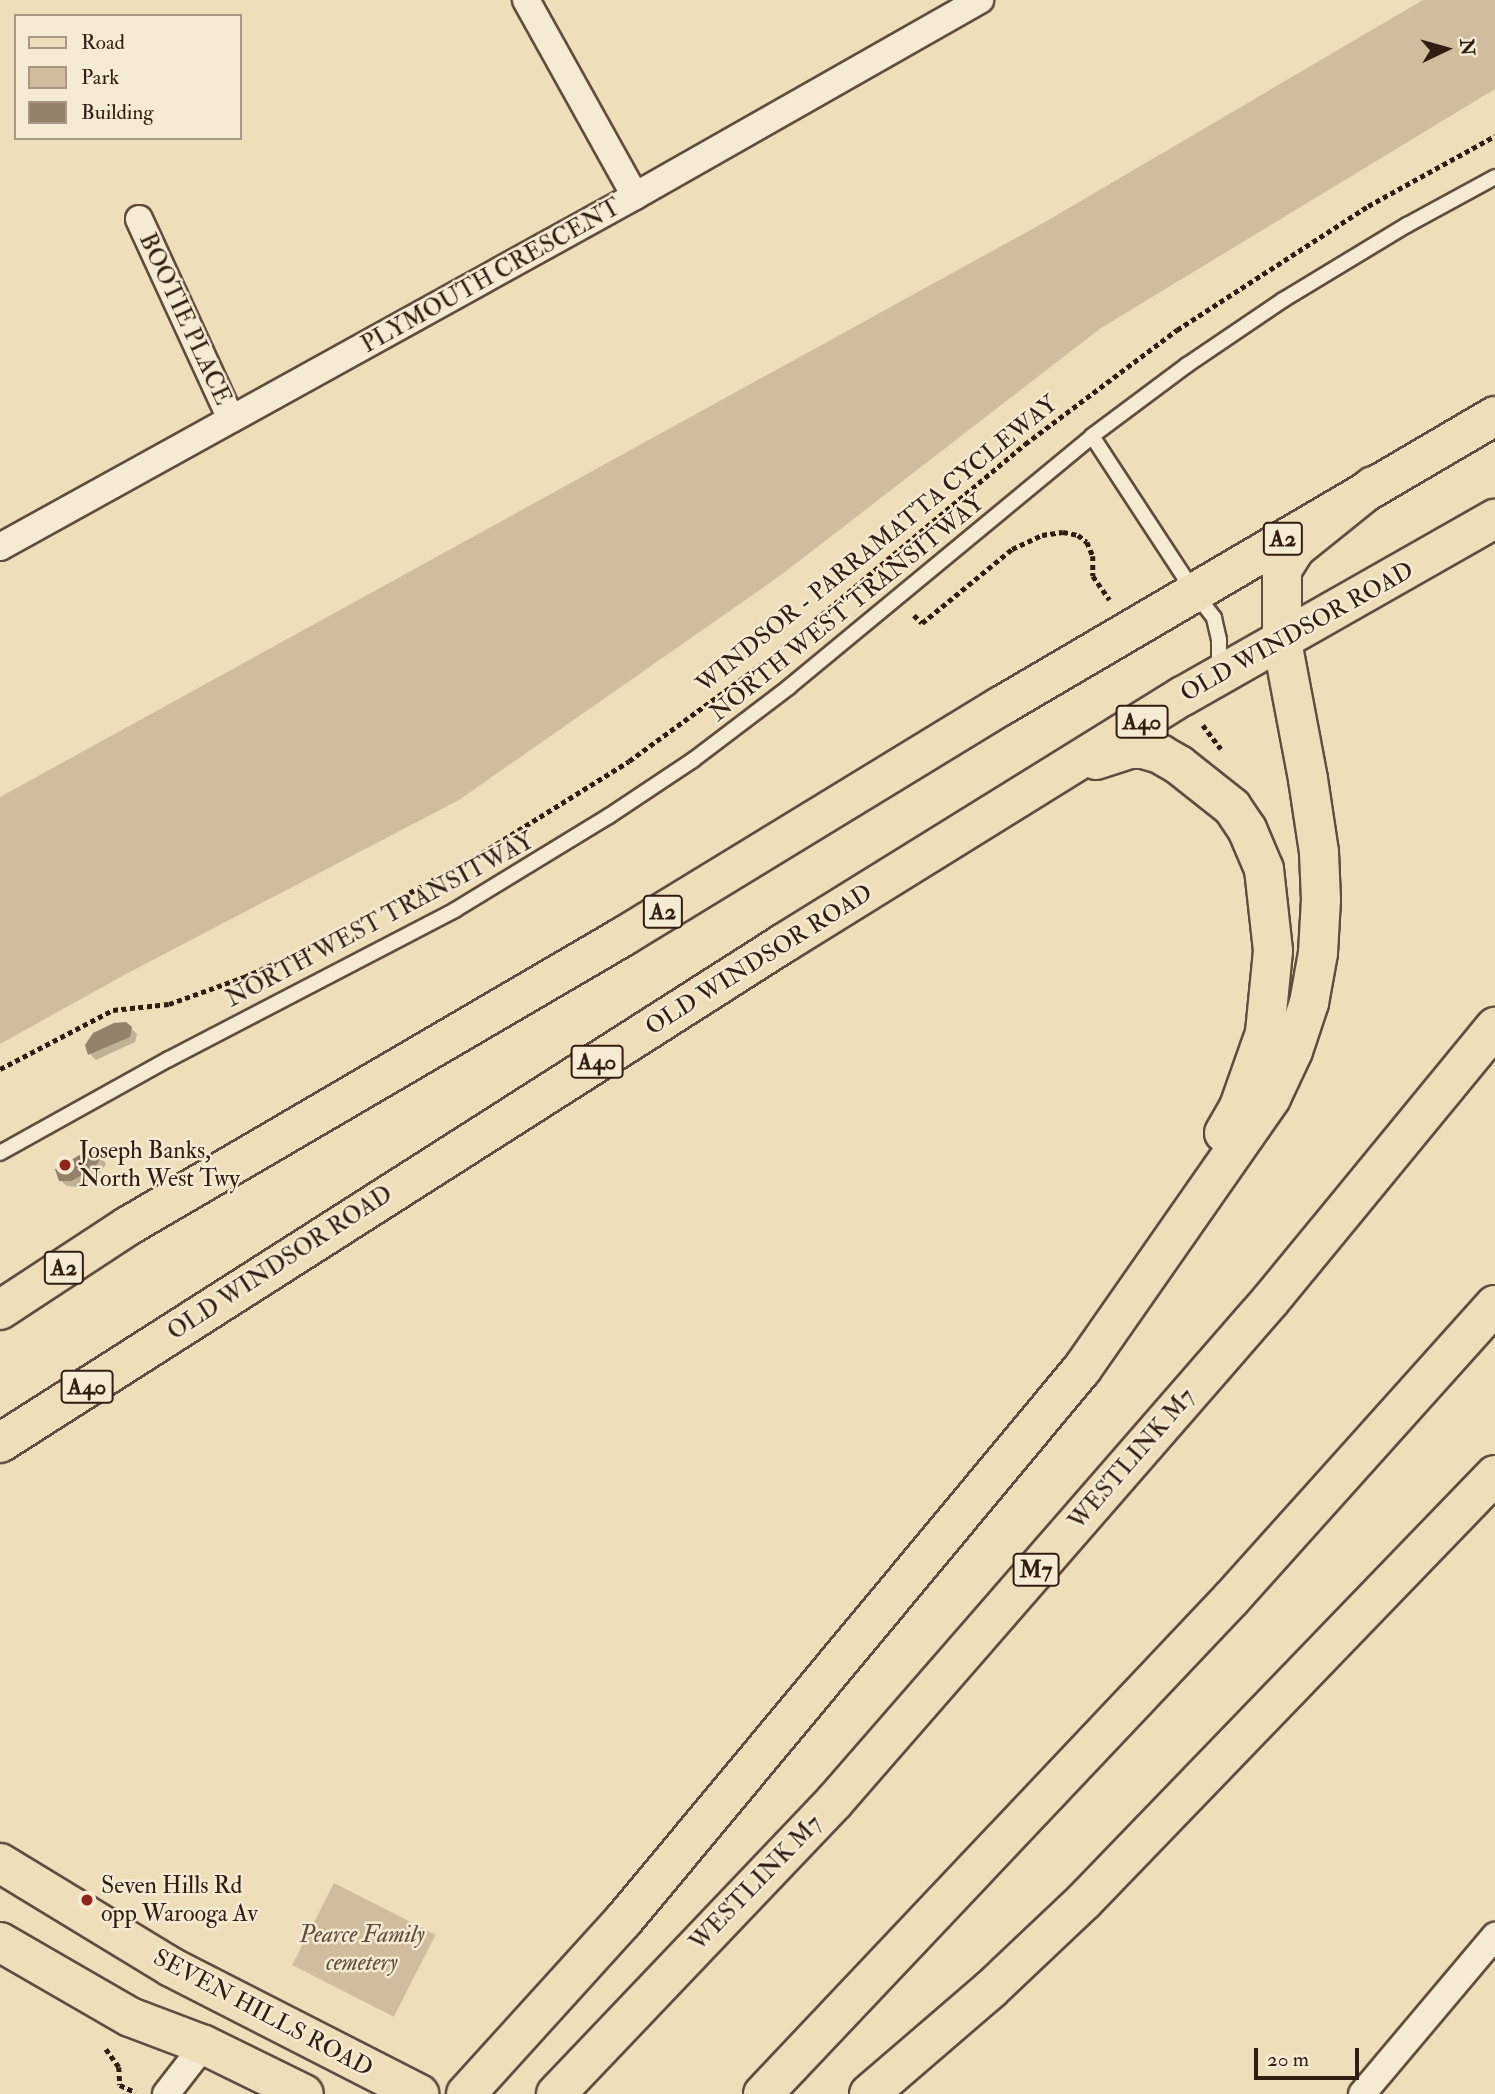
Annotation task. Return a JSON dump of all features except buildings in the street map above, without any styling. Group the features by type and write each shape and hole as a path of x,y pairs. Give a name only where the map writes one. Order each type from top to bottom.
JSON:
{"main road":[{"name":"A2","path":"0,1310 128,1226 624,936 1194,592 1495,416"},
{"path":"466,2094 623,1921 1082,1369 1271,1098 1293,1052 1309,1003 1319,940 1319,852 1282,641 1282,570 1296,548 1373,486"},
{"name":"OLD WINDSOR ROAD","path":"0,1443 783,943 1216,678 1495,519"},
{"path":"1069,768 1129,749 1143,749 1160,754 1179,765 1224,800 1247,829 1264,869 1273,951 1265,1033 1239,1107 1082,1369"},
{"name":"WESTLINK M7","path":"556,2094 834,1802 1270,1301 1495,1027"},
{"path":"762,2094 1231,1599 1495,1305"},
{"path":"869,2094 991,1989 1084,1901 1495,1475"},
{"name":"SEVEN HILLS ROAD","path":"0,1863 171,1967 419,2094"},
{"path":"0,1942 130,2017 204,2045 304,2094"},
{"path":"171,1967 204,2045"},
{"path":"204,2045 231,2036 321,2044"}],"street":[{"path":"526,0 635,196"},
{"name":"PLYMOUTH CRESCENT","path":"0,547 635,196 980,0"},
{"name":"BOOTIE PLACE","path":"139,219 231,419"},
{"path":"1362,2094 1495,1936"},
{"path":"166,2094 204,2045"},
{"path":"188,2094 204,2045"}],"lane":[{"name":"NORTH WEST TRANSITWAY","path":"0,1153 180,1053 455,911 609,816 693,760 789,687 1092,436 1187,365 1283,300 1407,225 1495,177"},
{"path":"1092,436 1194,592 1214,618 1221,656 1216,678"}],"path":[{"name":"WINDSOR - PARRAMATTA CYCLEWAY","path":"0,1069 113,1010 169,1004 244,977 305,950 482,853 618,768 770,658 1025,444 1177,330 1368,206 1495,136"},
{"path":"922,624 1012,549 1042,535 1063,532 1077,535 1087,542 1093,556 1093,576"},
{"path":"104,2047 119,2067 120,2085 139,2094"}],"green space":[{"path":"1423,0 1495,0 1495,89 1101,328 781,575 459,800 126,974 0,1044 0,797 1045,222"},
{"name":"Pearce Family cemetery","path":"334,1883 436,1935 394,2017 292,1965"}],"place":[{"name":"Joseph Banks, North West Twy","path":"65,1165"},
{"name":"Seven Hills Rd opp Warooga Av","path":"87,1900"}]}
